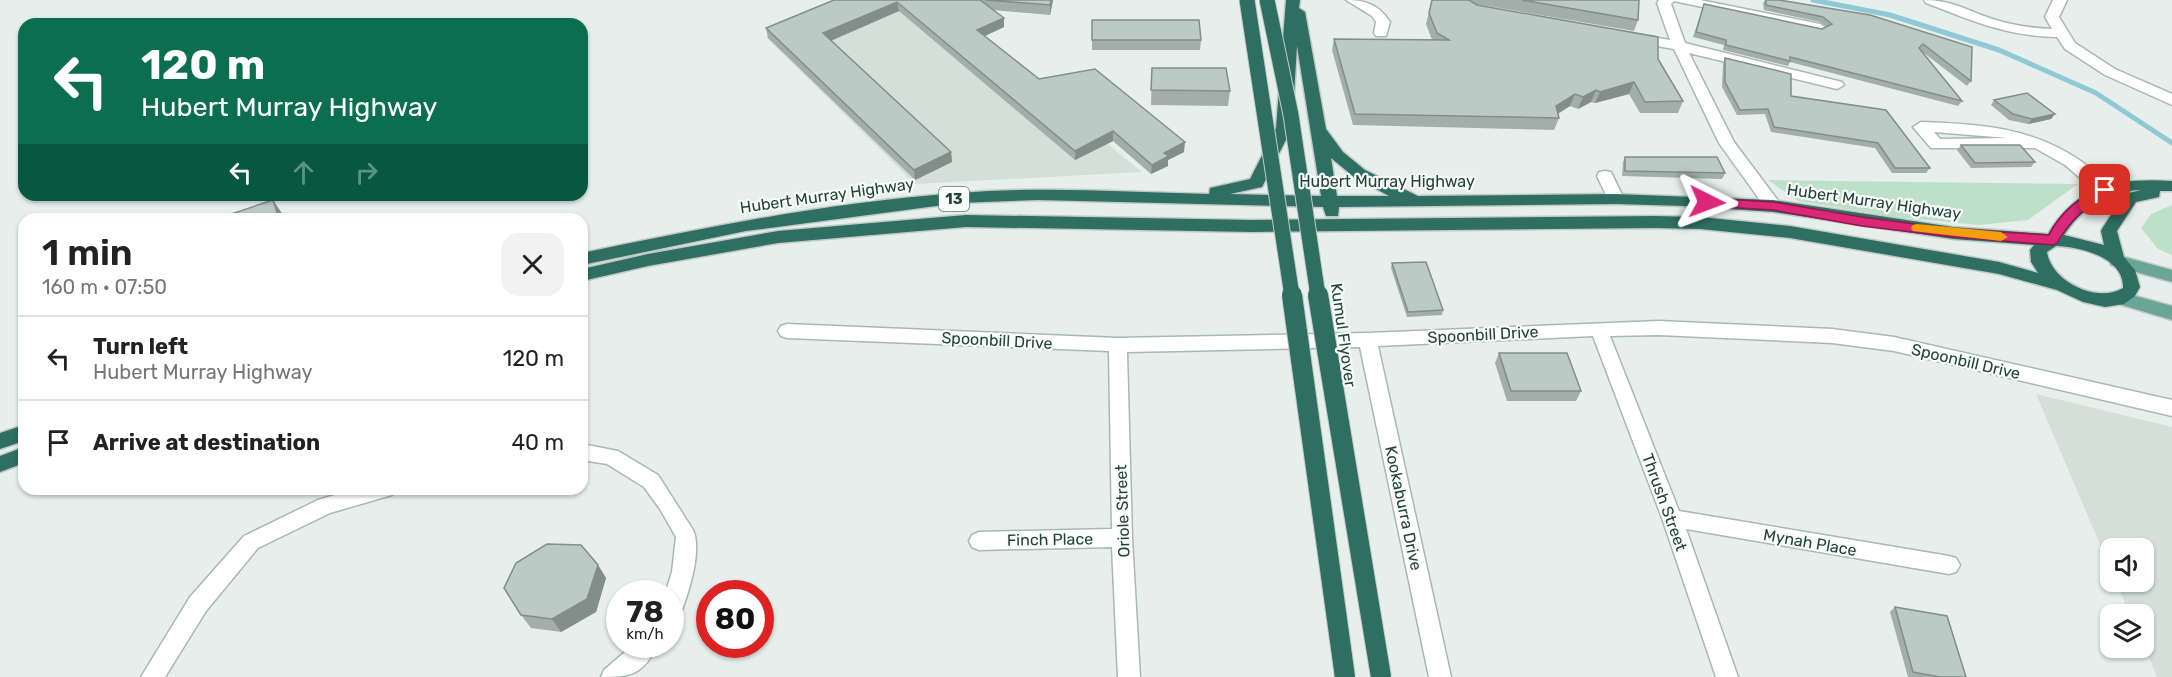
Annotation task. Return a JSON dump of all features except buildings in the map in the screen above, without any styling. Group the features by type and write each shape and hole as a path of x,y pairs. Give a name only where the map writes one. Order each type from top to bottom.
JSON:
{"highway":[{"path":"1247,0 1282,226 1345,677"},
{"name":"Kumul Flyover","path":"1267,0 1277,40 1337,420 1381,677"},
{"path":"1294,0 1305,44 1314,118 1335,226"},
{"path":"1104,198 1223,191 1256,183 1284,128 1294,0"},
{"path":"1314,118 1332,152 1343,162 1372,181 1420,201"},
{"path":"2060,285 2048,276 2037,258 2037,250 2053,240 2059,226 2078,208 2105,190 2135,185 2172,187"},
{"path":"2121,298 2129,293 2132,286 2125,269 2117,261 2109,231 2131,198 2172,187"},
{"name":"Hubert Murray Highway","path":"588,258 746,225 969,198 1038,195 1330,202 1616,199 1773,206 1942,232 2083,244 2117,261"},
{"name":"Hubert Murray Highway","path":"588,274 648,260 777,237 966,221 1240,226 1700,223 1790,232 1999,268 2060,285 2092,298 2108,300 2121,298"},
{"path":"0,441 18,435"},
{"path":"0,464 18,457"}],"main road":[{"path":"2117,261 2172,276"},
{"path":"2121,298 2172,313"}],"street":[{"path":"1353,0 1377,13 1383,22 1381,33"},
{"path":"1668,0 1664,3 1679,46 1727,143 1773,206"},
{"path":"1680,0 1820,28"},
{"path":"1931,0 1991,23 2026,32 2062,33"},
{"path":"2060,0 2052,17 2070,46 2110,72 2172,100"},
{"path":"1622,36 1679,46 1837,85"},
{"path":"2037,143 1936,144 1921,127 2002,132 2037,143 2086,172 2105,190"},
{"path":"1605,176 1616,199"},
{"name":"Spoonbill Drive","path":"787,330 1118,345 1368,340 1599,329 1727,331 1843,337 1894,344 2172,408"},
{"name":"Thrush Street","path":"1599,329 1672,518 1727,677"},
{"name":"Kookaburra Drive","path":"1368,340 1440,677"},
{"name":"Oriole Street","path":"1118,345 1122,538 1129,677"},
{"path":"588,453 611,457 651,481 686,536 680,580"},
{"path":"152,677 198,604 251,542 325,506 364,495"},
{"name":"Mynah Place","path":"1672,518 1949,565"},
{"name":"Finch Place","path":"979,541 1122,538"},
{"path":"612,677 636,658"}],"shaded area":[{"path":"856,0 932,0 1142,172 915,184 766,37"},
{"path":"2036,394 2172,427 2172,677 2157,677 2149,658 2154,658 2154,604 2125,604 2120,592 2154,592 2154,538 2100,538 2100,544"}],"green space":[{"path":"1768,180 2078,184 2028,220 1979,225 1894,217 1798,201"},
{"path":"2172,205 2172,255 2158,249 2141,228 2151,214"}],"waterway":[{"path":"1813,0 1890,15 1999,50 2096,93 2172,143"}],"slow traffic":[{"path":"1917,228 2001,237"}],"route":[{"path":"1707,202 1773,206 1953,233 2053,240 2059,226 2078,208 2105,190"}]}
